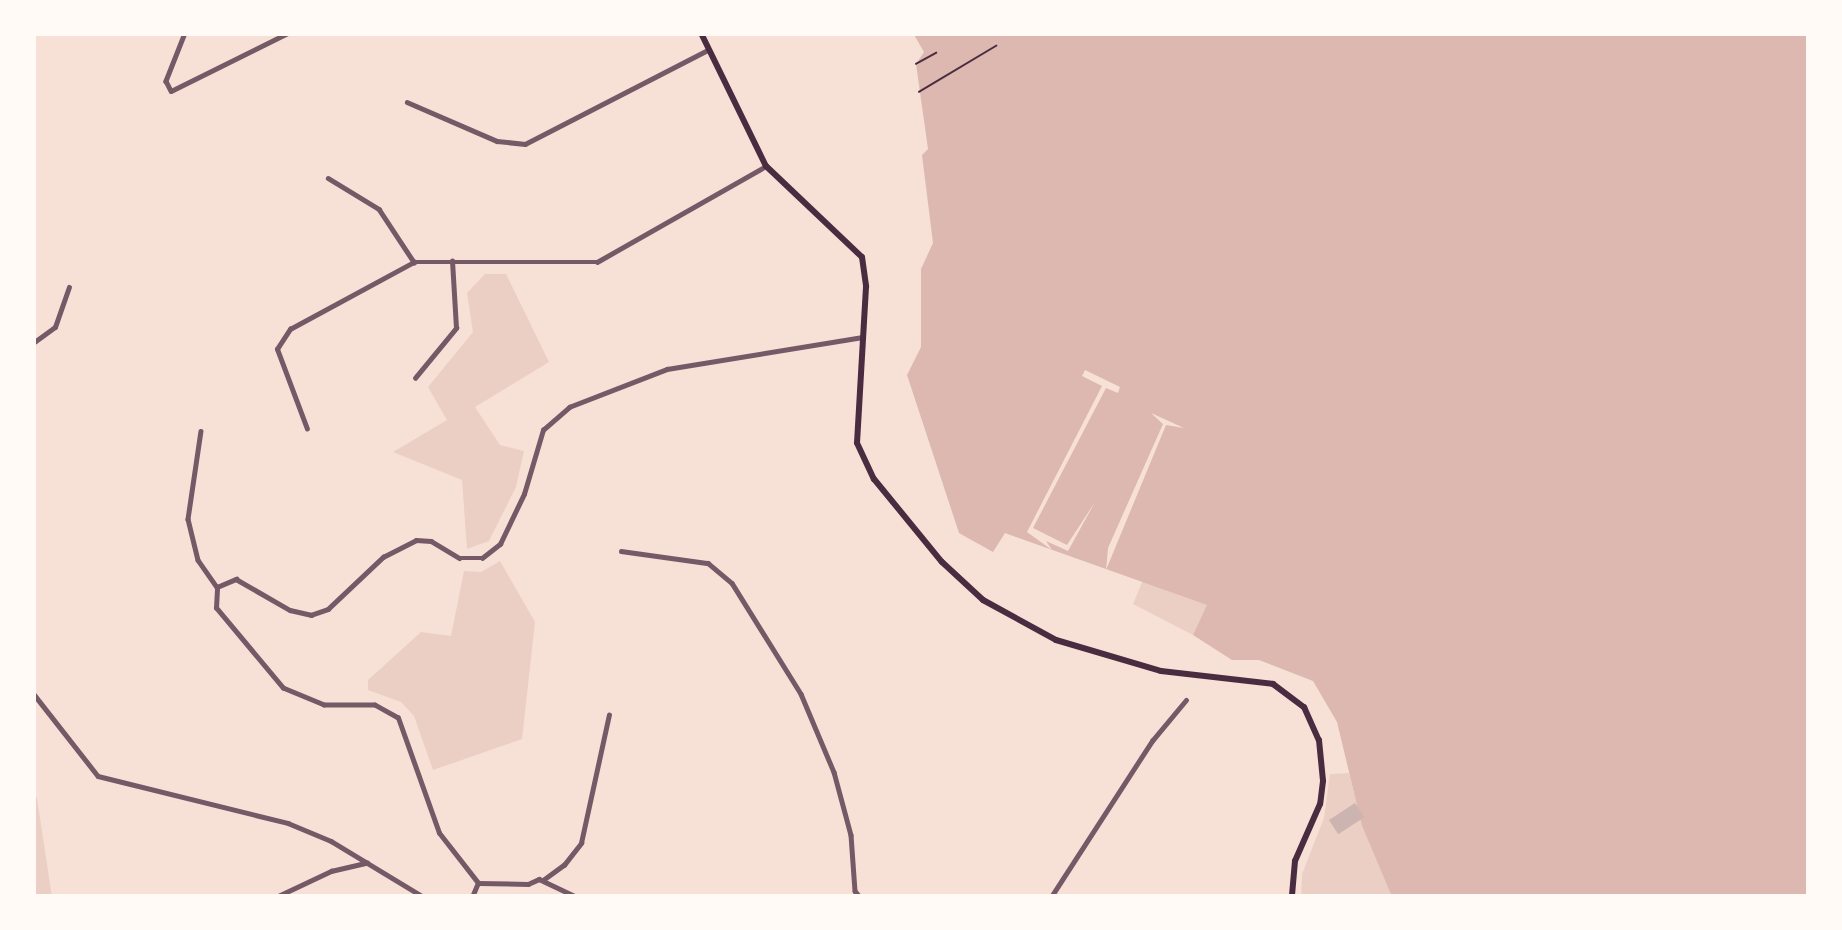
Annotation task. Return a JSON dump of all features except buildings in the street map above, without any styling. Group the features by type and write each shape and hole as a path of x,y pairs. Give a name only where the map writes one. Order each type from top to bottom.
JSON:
{"main road":[{"path":"700,33 766,166 862,257 855,422 866,468 968,589 1017,621 1090,652 1161,671 1263,682 1283,688 1304,707 1319,740 1323,781 1320,804 1295,861 1292,897"}],"street":[{"path":"185,33 166,81 170,91 289,33"},
{"path":"407,102 496,141 525,144 708,50"},
{"path":"307,429 278,350 279,340 414,262 597,262 766,166"},
{"path":"328,178 379,209 414,262"},
{"path":"415,378 455,328 452,261"},
{"path":"33,343 56,327 69,287"},
{"path":"217,587 236,579 290,610 311,615 328,609 382,557 416,540 431,541 458,558 482,558 500,544 524,494 543,430 569,407 668,369 862,337"},
{"path":"201,431 188,519 198,560 217,587 216,608 283,688 324,705 375,705 398,718 439,833 478,883"},
{"path":"621,550 708,563 732,583 801,694 834,772 860,897"},
{"path":"33,693 98,776 288,823 424,897"},
{"path":"1051,897 1166,720 1186,700"},
{"path":"543,880 564,865 580,843 610,715"},
{"path":"276,897 332,871 367,863"},
{"path":"478,883 543,880 577,897"},
{"path":"472,897 478,883"},
{"path":"1056,890 1068,897"}],"path":[{"path":"919,92 996,46"},
{"path":"916,64 936,53"}],"shaded area":[{"path":"913,33 1809,33 1809,897 1392,897 1362,826 1337,722 1313,681 1259,660 1232,660 1193,635 1207,605 1005,533 993,552 959,533 907,375 921,347 921,269 933,243 922,155 928,149 916,64 924,52"},
{"path":"485,274 506,274 549,362 475,407 500,445 524,451 516,487 489,541 467,549 462,480 393,452 447,420 428,387 473,332 467,293"},
{"path":"500,561 535,622 522,739 433,770 414,716 401,702 368,690 368,680 421,632 451,636 464,571 481,572"},
{"path":"1143,580 1208,605 1193,635 1133,604"},
{"path":"1349,773 1362,826 1392,897 1301,897 1302,874 1324,818 1330,774"},
{"path":"33,794 37,798 52,897 33,897"}],"pier":[{"path":"1085,370 1120,387 1118,393 1106,388 1033,528 1067,545 1095,502 1068,551 1046,541 1052,550 1027,532 1102,386 1082,376"},
{"path":"1151,413 1184,428 1166,425 1106,570 1108,548 1163,424"}]}
